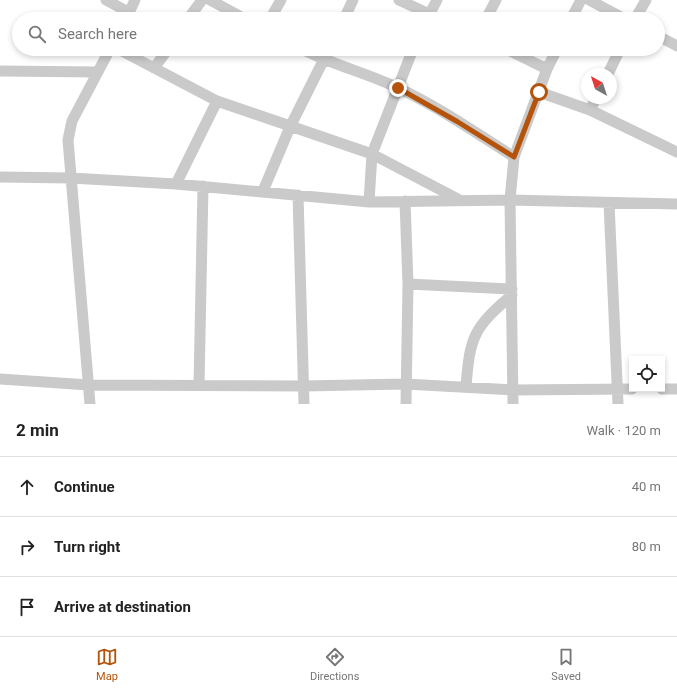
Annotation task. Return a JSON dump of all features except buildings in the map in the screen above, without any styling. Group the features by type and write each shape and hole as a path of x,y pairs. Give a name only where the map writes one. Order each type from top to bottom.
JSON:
{"street":[{"path":"106,0 122,12"},
{"path":"130,12 135,0"},
{"path":"193,12 202,0"},
{"path":"210,0 232,12"},
{"path":"274,12 281,0"},
{"path":"347,12 353,0"},
{"path":"399,0 421,12"},
{"path":"434,12 437,0"},
{"path":"490,12 496,0"},
{"path":"574,12 580,0"},
{"path":"589,0 612,12"},
{"path":"639,12 646,0"},
{"path":"665,40 677,46"},
{"path":"90,404 68,140 72,121 106,56"},
{"path":"131,56 217,101 372,154 460,200"},
{"path":"154,68 163,56"},
{"path":"315,56 398,88 458,122 514,157"},
{"path":"263,191 290,127 325,56"},
{"path":"368,202 372,154 410,56"},
{"path":"520,56 547,69"},
{"path":"513,404 510,200 514,157 547,69 554,56"},
{"path":"611,68 617,56"},
{"path":"0,71 97,72"},
{"path":"539,92 590,110 677,152"},
{"path":"176,184 217,101"},
{"path":"590,110 593,104"},
{"path":"0,177 71,178 176,184 368,202 510,200 677,204"},
{"path":"199,384 203,186"},
{"path":"298,195 304,404"},
{"path":"406,201 408,284 405,384 406,404"},
{"path":"609,203 618,404"},
{"path":"408,284 512,292"},
{"path":"466,386 469,353 475,334 488,315 512,292"},
{"path":"0,380 89,385 199,384 304,386 405,384 466,386 513,390 629,389"},
{"path":"665,389 677,389"}],"route":[{"path":"398,88 458,122 514,157 539,92"}]}
